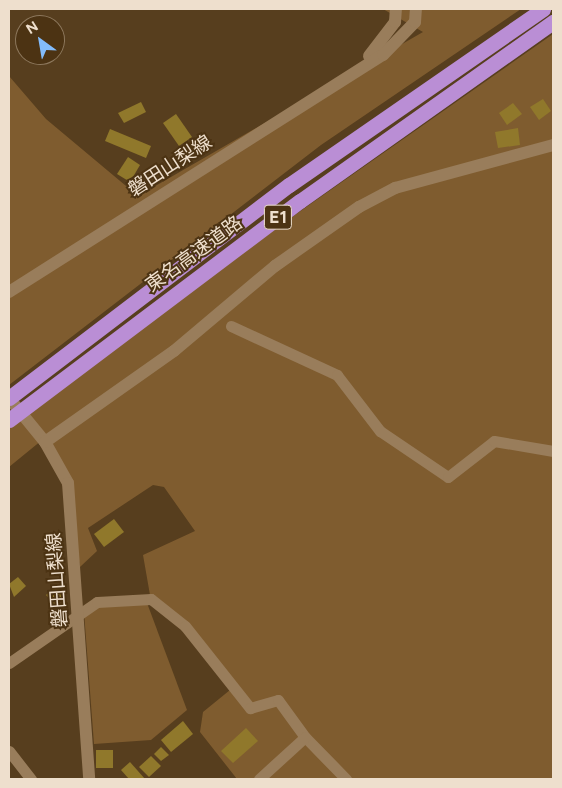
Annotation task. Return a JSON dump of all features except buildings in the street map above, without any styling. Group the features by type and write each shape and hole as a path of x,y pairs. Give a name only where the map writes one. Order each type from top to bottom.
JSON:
{"highway":[{"name":"東名高速道路","path":"9,398 289,185 543,9"},
{"name":"東名高速道路","path":"9,420 300,201 553,22"}],"main road":[{"name":"磐田山梨線","path":"352,72 380,46 395,22 396,9"},
{"name":"磐田山梨線","path":"9,292 403,38 415,22 416,9"},
{"path":"45,442 174,351 274,266 360,207 395,188 553,145"},
{"name":"磐田山梨線","path":"9,398 45,442 68,483 89,778"}],"street":[{"path":"231,326 337,376 380,431 448,477 494,441 553,451"},
{"path":"9,664 78,612 97,602 151,599 185,626 250,708 278,700 304,737 346,779"},
{"path":"259,779 304,737"},
{"path":"9,751 31,779"}],"shaded area":[{"path":"383,9 521,9 321,145 9,385 9,76 46,119 138,196 423,32"},
{"path":"553,34 553,779 237,779 200,732 203,712 230,690 250,708 197,640 150,595 143,555 195,531 164,487 153,485 88,528 97,551 80,567 68,486 47,436 9,467 9,428 282,224"},
{"path":"100,602 147,603 187,710 151,740 94,744 84,612"}]}
